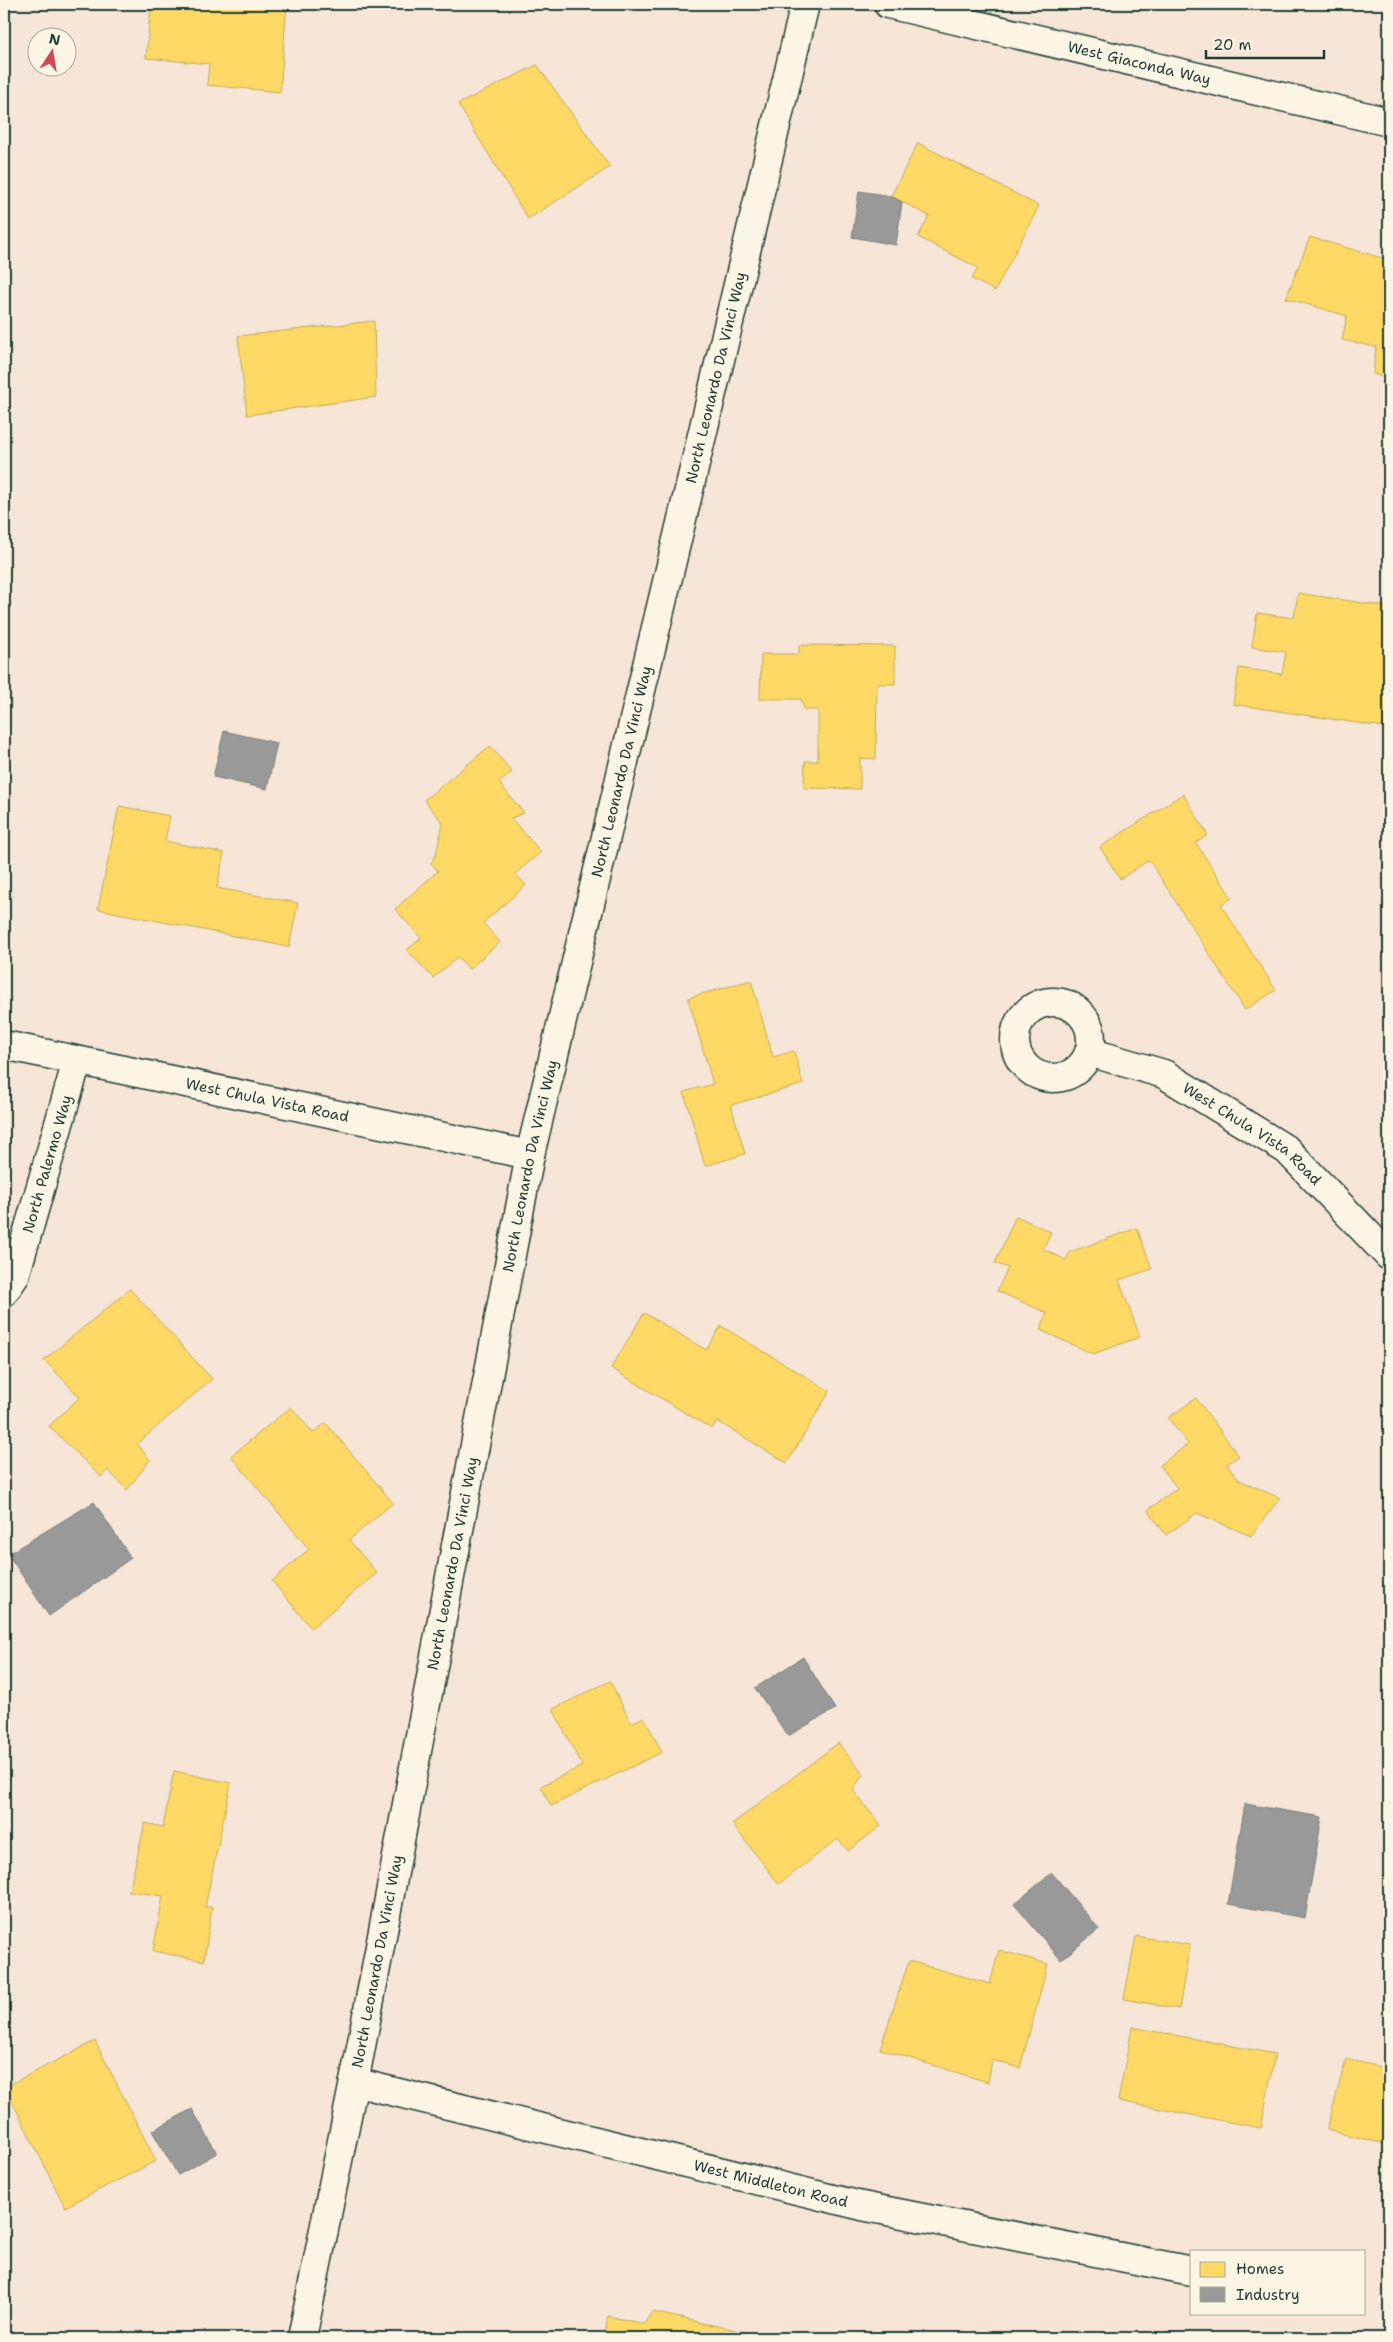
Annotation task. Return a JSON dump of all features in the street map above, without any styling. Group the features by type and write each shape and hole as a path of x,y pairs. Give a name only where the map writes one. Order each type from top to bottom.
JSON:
{"street":[{"name":"North Leonardo Da Vinci Way","path":"302,2338 354,2082 530,1155 804,4"},
{"name":"West Giaconda Way","path":"888,4 1389,122"},
{"name":"West Chula Vista Road","path":"4,1045 530,1155"},
{"name":"West Chula Vista Road","path":"1089,1052 1164,1074 1287,1150 1389,1256"},
{"name":"North Palermo Way","path":"4,1292 15,1276 77,1061"},
{"name":"West Middleton Road","path":"354,2082 867,2207 1190,2271"}],"building: Homes":[{"path":"151,4 287,4 280,92 207,85 209,64 146,58"},
{"path":"537,65 610,167 528,219 458,104"},
{"path":"918,143 1039,206 995,291 972,279 978,268 918,237 929,216 891,196"},
{"path":"1310,237 1389,260 1389,378 1373,374 1376,347 1342,340 1347,316 1286,298"},
{"path":"374,321 376,397 247,415 238,336"},
{"path":"1298,593 1389,607 1389,685 1383,727 1233,704 1239,668 1282,674 1286,652 1252,647 1257,613 1294,618"},
{"path":"799,645 895,646 895,684 877,684 876,759 860,758 860,789 804,788 805,761 818,761 818,710 804,710 801,699 760,699 761,654 799,654"},
{"path":"490,746 512,772 499,783 524,813 511,818 541,852 515,874 526,885 483,923 500,942 469,969 458,957 433,978 407,950 421,938 395,909 438,871 431,863 436,855 443,823 424,800"},
{"path":"4,749 9,751 4,776"},
{"path":"1183,794 1208,835 1196,843 1232,898 1221,905 1276,990 1245,1010 1149,860 1120,879 1100,847"},
{"path":"119,806 170,816 165,841 224,853 217,888 298,903 289,947 98,909"},
{"path":"751,980 773,1057 794,1051 803,1084 731,1105 745,1154 705,1166 684,1092 713,1084 688,998"},
{"path":"1016,1216 1051,1232 1043,1249 1066,1260 1070,1252 1137,1228 1152,1269 1119,1280 1140,1337 1093,1354 1040,1330 1047,1313 997,1291 1008,1268 995,1263"},
{"path":"130,1289 212,1379 137,1444 150,1460 127,1490 108,1470 101,1477 49,1426 80,1397 44,1360"},
{"path":"644,1313 706,1350 721,1326 830,1391 787,1463 717,1421 712,1429 611,1368"},
{"path":"1196,1398 1239,1456 1227,1464 1239,1480 1280,1498 1251,1536 1197,1513 1166,1535 1148,1510 1177,1488 1160,1465 1188,1444 1168,1418"},
{"path":"291,1407 313,1433 326,1423 393,1503 349,1540 377,1573 311,1628 272,1581 309,1549 231,1456"},
{"path":"610,1681 631,1723 644,1717 662,1752 551,1806 541,1786 582,1766 553,1709"},
{"path":"838,1743 863,1774 853,1790 881,1826 848,1851 838,1839 779,1884 732,1824"},
{"path":"174,1771 231,1783 205,1907 212,1907 204,1961 153,1951 163,1896 129,1891 145,1823 163,1827"},
{"path":"1136,1936 1190,1945 1179,2009 1124,1999"},
{"path":"999,1950 1048,1964 1020,2068 992,2060 988,2082 880,2049 909,1961 990,1984"},
{"path":"1132,2027 1275,2054 1261,2128 1118,2101"},
{"path":"95,2041 156,2161 65,2207 5,2087"},
{"path":"1346,2059 1389,2069 1389,2145 1327,2130"},
{"path":"652,2312 759,2335 759,2338 603,2338 608,2316 644,2324"}],"building: Industry":[{"path":"859,191 891,196 902,202 896,245 852,237"},
{"path":"224,731 277,743 267,789 213,777"},
{"path":"94,1502 131,1558 49,1616 8,1554"},
{"path":"803,1657 835,1709 788,1736 755,1688"},
{"path":"1245,1804 1322,1817 1305,1918 1228,1904"},
{"path":"1052,1873 1099,1929 1061,1960 1014,1904"},
{"path":"192,2109 217,2153 178,2175 152,2131"}]}
